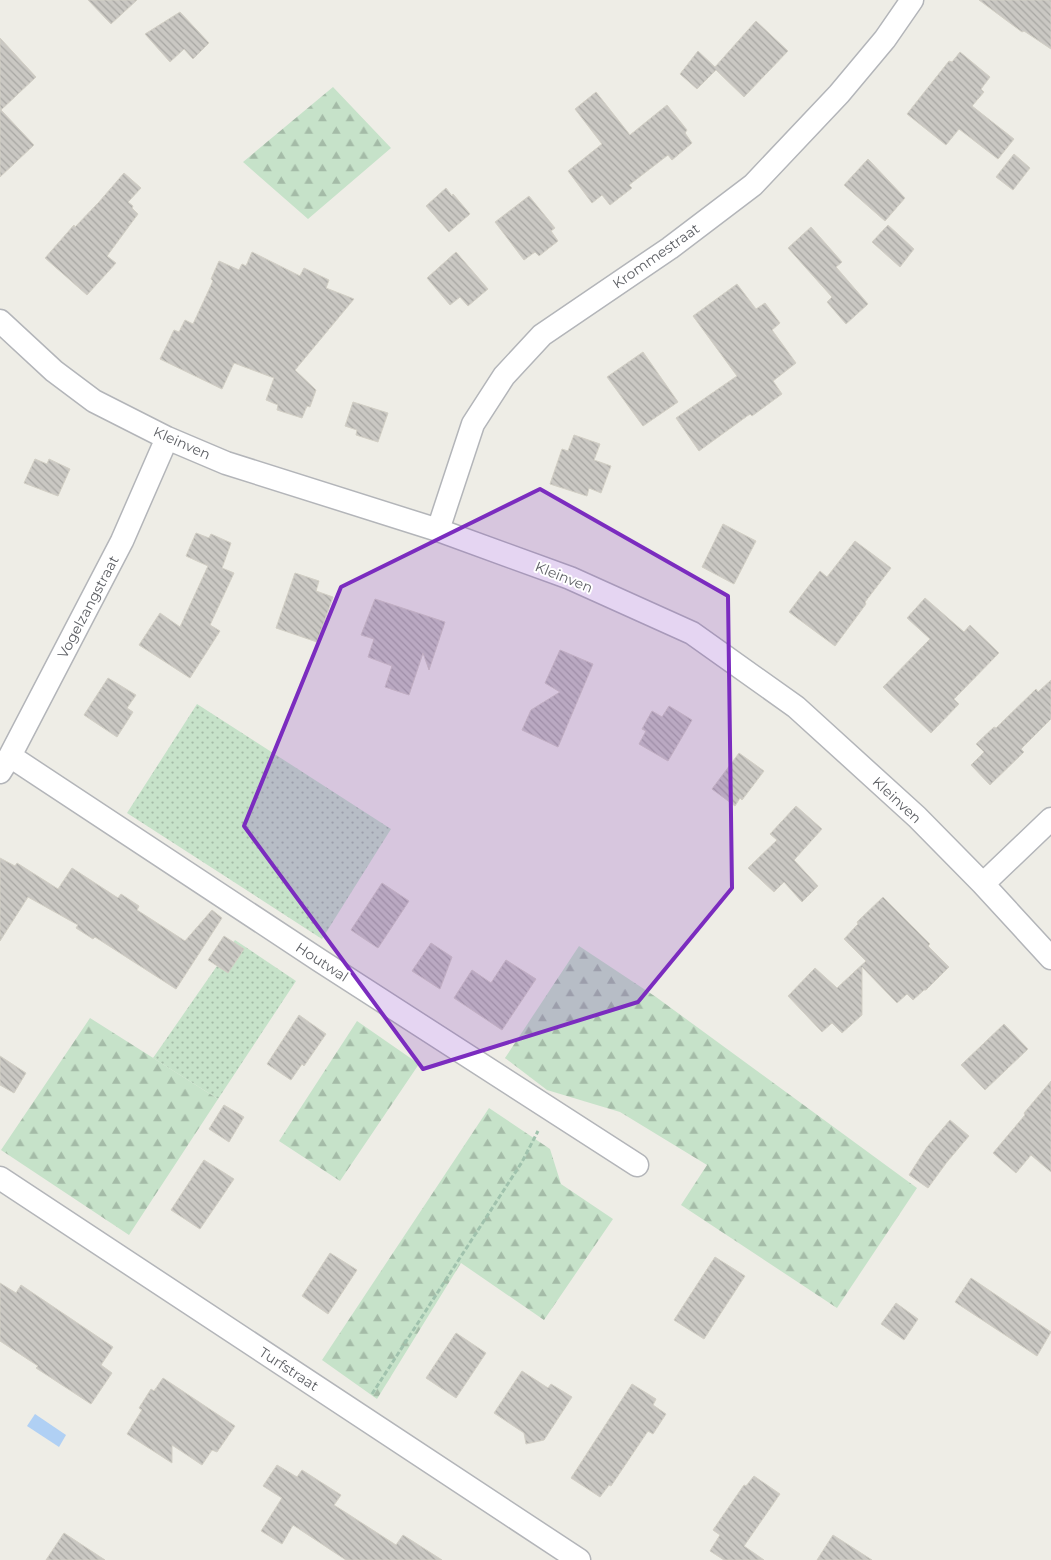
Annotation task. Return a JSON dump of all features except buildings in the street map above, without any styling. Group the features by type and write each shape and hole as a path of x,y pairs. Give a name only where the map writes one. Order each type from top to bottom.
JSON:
{"street":[{"name":"Krommestraat","path":"438,530 473,424 504,376 542,336 670,248 752,185 839,94 885,39 912,0"},
{"name":"Kleinven","path":"0,322 54,371 94,401 167,438 226,464 438,530 570,578 692,633 796,707 917,817 984,884 1051,958"},
{"name":"Vogelzangstraat","path":"5,764 122,541 167,438"},
{"name":"Houtwal","path":"5,764 327,966 637,1165"},
{"path":"984,884 1051,819"},
{"name":"Turfstraat","path":"0,1178 579,1560"}],"path":[{"path":"370,1397 522,1162 540,1128"}],"highlighted area":[{"path":"540,489 728,596 732,888 638,1002 423,1069 244,826 341,587"}],"green space":[{"path":"333,87 391,148 308,219 243,162"},
{"path":"197,704 391,829 322,939 127,813"},
{"path":"235,940 296,981 218,1099 153,1058"},
{"path":"579,946 656,997 917,1188 837,1308 681,1205 707,1165 620,1112 547,1090 505,1058"},
{"path":"90,1018 218,1099 129,1235 1,1150"},
{"path":"357,1021 419,1064 340,1181 279,1141"},
{"path":"489,1108 550,1149 561,1184 613,1219 544,1320 461,1263 377,1399 322,1360"}],"water":[{"path":"35,1414 66,1435 59,1447 27,1426"}]}
